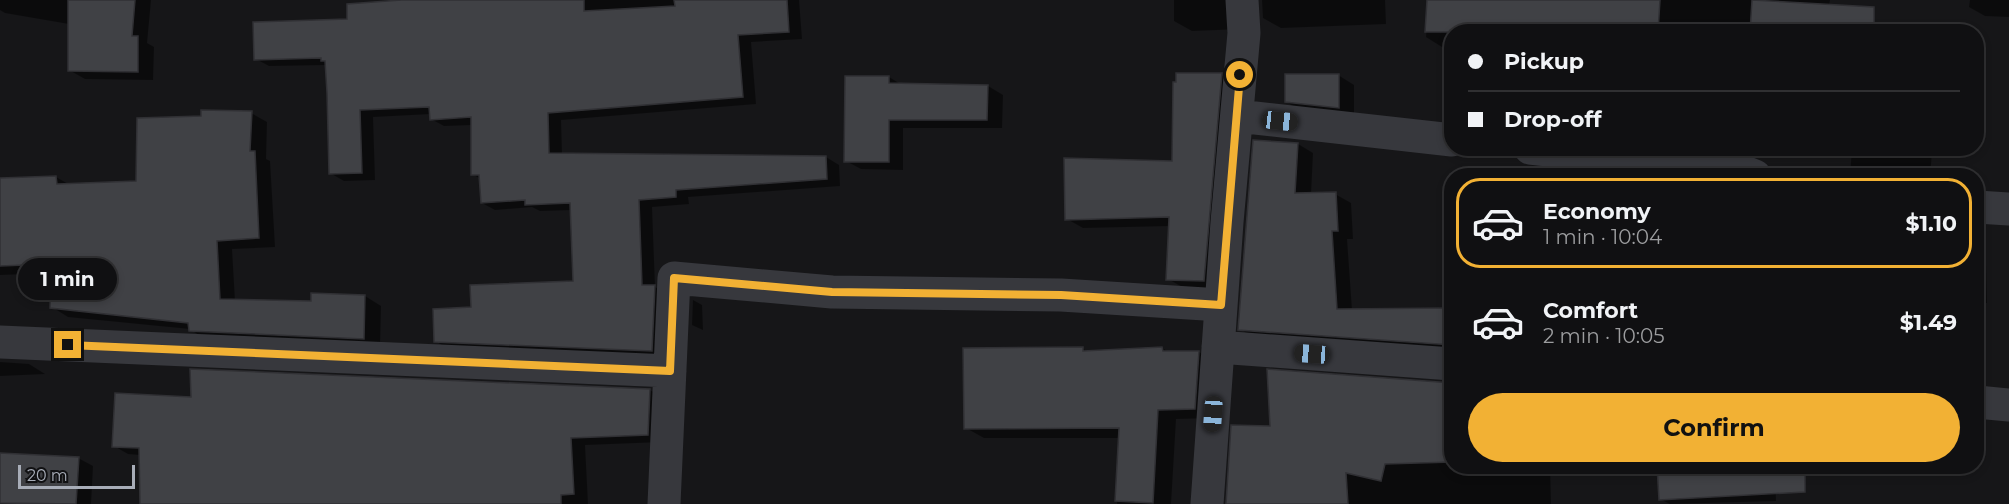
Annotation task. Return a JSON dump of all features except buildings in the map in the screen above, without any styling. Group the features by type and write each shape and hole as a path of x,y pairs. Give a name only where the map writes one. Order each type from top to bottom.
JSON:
{"street":[{"path":"1207,504 1244,33 1242,0"},
{"path":"1237,116 1444,139"},
{"path":"1602,156 1709,168"},
{"path":"1984,207 2009,208"},
{"path":"664,504 674,278 832,292 1061,295 1221,305"},
{"path":"0,342 670,371"},
{"path":"1218,347 1444,363"},
{"path":"1984,403 2009,405"}],"route":[{"path":"68,345 670,371 674,278 832,292 1061,295 1221,305 1240,75"}]}
